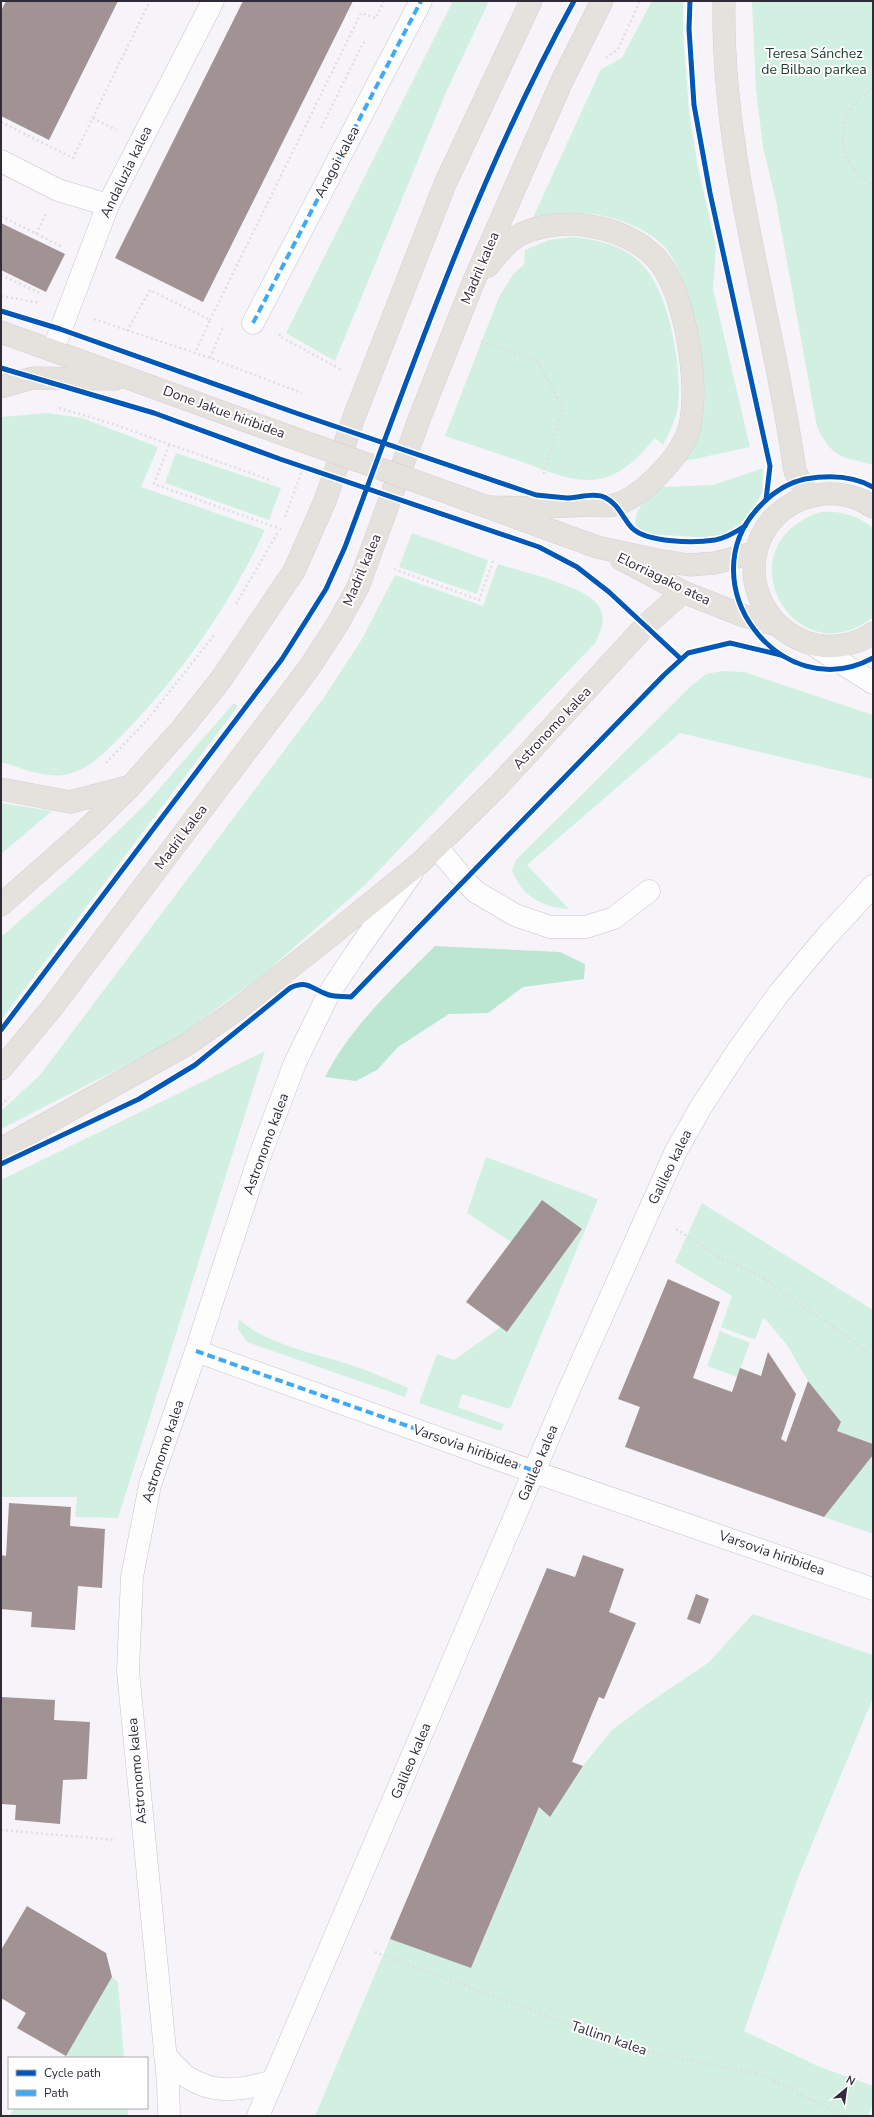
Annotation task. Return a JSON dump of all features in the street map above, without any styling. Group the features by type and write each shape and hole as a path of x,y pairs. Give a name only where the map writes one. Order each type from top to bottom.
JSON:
{"main road":[{"path":"1,905 87,829 130,786 184,726 222,678 294,571 325,501 374,366 445,184 531,1"},
{"name":"Madril kalea","path":"1,1069 51,1009 309,668 337,625 358,587 420,417 473,283 562,81 602,1"},
{"path":"724,1 723,36 727,96 735,150 795,471 808,496"},
{"path":"473,283 509,242 537,228 576,224 599,227 622,234 641,245 656,257 668,273 677,297 685,330 692,376 693,409 689,430 668,464 648,487 614,505 558,508 490,507"},
{"name":"Done Jakue hiribidea","path":"1,332 446,492"},
{"path":"1,386 33,378 131,379"},
{"name":"Elorriagako atea","path":"446,492 597,546 683,592 744,616 777,625 794,636 812,644 831,646 850,644 873,633"},
{"name":"Elorriagako atea","path":"777,625 763,606 755,584 756,552 766,528 784,508 808,496 824,493 839,494 854,497 873,507"},
{"name":"Elorriagako atea","path":"597,546 689,565 715,563 756,552"},
{"name":"Astronomo kalea","path":"1,1150 186,1045 236,1011 420,862 498,786 646,625 683,592"},
{"path":"1,789 70,802 130,786"}],"street":[{"name":"Andaluzia kalea","path":"53,350 108,205 213,1"},
{"name":"Aragoi kalea","path":"253,323 421,1"},
{"path":"1,161 58,190 108,205"},
{"name":"Elorriagako atea","path":"812,644 873,683"},
{"path":"436,846 465,882 476,892 515,915 550,927 586,927 614,918 649,891"},
{"name":"Astronomo kalea","path":"169,2116 165,2055 128,1671 132,1577 150,1485 196,1351 260,1155 295,1063 314,1021 356,951 420,862"},
{"name":"Galileo kalea","path":"258,2116 535,1471 645,1218 676,1151 697,1114 738,1050 780,992 826,937 873,886"},
{"name":"Varsovia hiribidea","path":"196,1351 873,1589"},
{"path":"165,2055 187,2077 219,2090 248,2088 273,2081"}],"path":[{"path":"1,122 74,158 150,1"},
{"path":"195,353 361,13 376,18 384,1"},
{"path":"873,88 865,93 850,109 844,118 841,135 848,160 858,173 873,184"},
{"path":"1,216 64,248"},
{"path":"1,274 42,294"},
{"path":"127,331 150,290 210,320"},
{"path":"1,296 44,304"},
{"path":"93,319 210,358 302,393"},
{"path":"210,358 227,319"},
{"path":"283,328 279,336 340,369"},
{"path":"476,340 537,361 563,407 543,476"},
{"path":"338,376 343,362"},
{"path":"51,408 59,408 110,424 270,480"},
{"path":"168,445 154,484 281,528"},
{"path":"234,607 281,528 303,465 309,469"},
{"path":"390,568 479,600 494,558"},
{"path":"102,768 148,719 217,632"},
{"path":"676,1229 724,1260 758,1275 848,1337 873,1358"},
{"path":"1,1830 116,1840"}],"green space":[{"path":"453,1 489,1 447,90 335,361 286,333"},
{"path":"652,1 683,1 683,33 689,111 698,168 716,246 713,289 750,447 685,461 697,438 701,426 704,413 705,396 696,325 682,278 673,259 663,245 650,235 635,226 619,220 601,215 583,213 549,214 533,218 601,69 622,58"},
{"name":"Teresa Sánchez de Bilbao parkea","path":"752,1 873,1 873,465 839,455 833,451 817,427 776,201 763,147 756,90"},
{"path":"571,237 588,239 612,245 627,252 646,269 656,285 671,325 678,369 679,388 676,416 663,445 655,438 623,469 608,477 589,480 568,478 558,475 445,436 499,297 514,273 524,265 525,250 549,240"},
{"path":"47,413 82,418 158,447 141,487 265,530 221,611 186,661 167,685 126,731 98,758 82,769 73,773 55,776 32,772 1,762 1,417"},
{"path":"176,453 281,488 269,520 165,483"},
{"path":"763,468 762,493 748,516 733,530 716,537 696,537 648,534 637,528 636,516 638,510 660,487 713,485"},
{"path":"821,512 842,513 855,517 873,528 873,617 844,632 818,632 795,620 780,600 772,576 775,551 791,529"},
{"path":"412,533 488,560 477,594 399,567"},
{"path":"498,564 552,580 591,598 601,610 603,619 601,629 595,643 365,885 266,972 173,1041 1,1129 1,1111 40,1075 323,699 362,639 395,575 483,606"},
{"path":"722,671 745,672 873,715 873,779 680,733 527,865 569,909 550,906 527,894 516,879 512,870 516,860 691,686 706,674"},
{"path":"234,703 238,706 1,1020 1,937 71,876 146,804"},
{"path":"1,803 52,811 1,854"},
{"path":"435,946 560,952 585,964 584,979 523,987 488,1013 449,1014 398,1047 377,1070 356,1081 325,1077 348,1040 375,1007"},
{"path":"265,1051 118,1518 75,1517 77,1497 1,1497 1,1180"},
{"path":"486,1157 598,1199 510,1409 462,1394 458,1407 504,1424 501,1431 419,1403 437,1354 454,1360 501,1327 507,1332 582,1230 542,1200 511,1242 467,1213"},
{"path":"702,1203 873,1310 873,1444 837,1431 841,1422 808,1381 787,1345 767,1321 763,1318 755,1340 721,1327 732,1296 675,1262"},
{"path":"239,1319 250,1328 280,1343 346,1363 408,1388 405,1397 247,1342 238,1329"},
{"path":"720,1331 750,1343 737,1377 707,1366"},
{"path":"873,1455 873,1534 824,1517"},
{"path":"753,1614 873,1655 873,1698 797,1880 744,2031 820,2067 873,2086 873,2104 868,2116 315,2116 390,1939 471,1968 539,1807 550,1817 583,1766 611,1731 644,1706 708,1663"},
{"path":"112,1977 118,1982 124,2057 64,2057"},
{"path":"14,2109 128,2109 128,2116 10,2116"}],"building":[{"path":"6,1 118,1 49,140 1,116 1,11"},
{"path":"243,1 353,1 203,302 115,258"},
{"path":"1,223 65,254 46,292 1,270"},
{"path":"542,1200 582,1229 507,1332 466,1302"},
{"path":"668,1279 720,1302 693,1378 732,1392 740,1368 761,1376 768,1352 796,1394 781,1439 786,1442 808,1381 841,1422 837,1431 873,1444 873,1455 824,1517 625,1447 640,1407 618,1399"},
{"path":"9,1503 71,1507 70,1526 105,1529 102,1588 78,1586 75,1630 31,1627 32,1612 1,1609 1,1555 6,1556"},
{"path":"583,1555 624,1569 609,1612 636,1623 604,1699 599,1697 572,1762 583,1766 550,1817 539,1807 471,1968 390,1939 547,1568 575,1577"},
{"path":"696,1594 709,1599 700,1624 687,1619"},
{"path":"1,1697 55,1700 54,1720 90,1722 87,1779 63,1780 60,1824 15,1820 16,1805 1,1804"},
{"path":"27,1906 106,1953 112,1977 66,2056 17,2028 26,2013 1,1998 1,1950"}],"marked path":[{"path":"253,323 421,1"},
{"path":"196,1351 535,1471"}],"cycle path":[{"path":"1,1030 282,659 326,589 345,547 422,339 478,201 507,134 539,67 574,1"},
{"path":"690,1 689,29 694,105 710,193 770,466 766,500"},
{"path":"1,311 60,329 296,413 536,495 567,498 592,495 602,496 617,507 632,528 648,537 672,541 715,540 734,533 745,526"},
{"path":"1,368 154,413 280,459 539,547 577,567 609,592 681,659"},
{"path":"873,487 848,478 822,477 798,481 780,490 759,507 739,537 734,570 739,601 754,630 778,652 806,666 839,669 873,658"},
{"path":"1,1164 139,1099 195,1065 290,988 306,985 329,995 351,997 664,675 688,653 730,643 781,655"}]}
